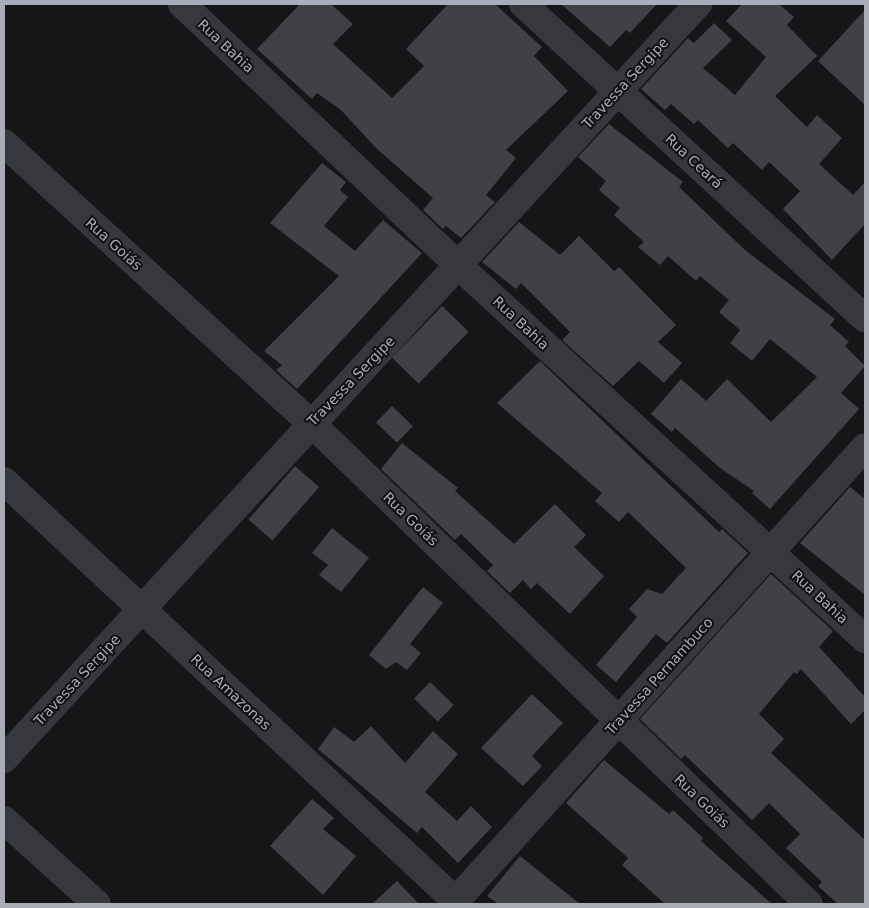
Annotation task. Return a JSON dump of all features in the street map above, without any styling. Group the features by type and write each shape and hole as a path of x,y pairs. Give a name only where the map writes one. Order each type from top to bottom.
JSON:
{"street":[{"name":"Rua Bahia","path":"182,4 460,267 865,639"},
{"name":"Rua Ceará","path":"523,4 865,318"},
{"name":"Travessa Sergipe","path":"4,759 311,423 460,267 617,90 698,4"},
{"name":"Rua Goiás","path":"4,143 311,423 809,904"},
{"name":"Travessa Pernambuco","path":"456,903 865,448"},
{"name":"Rua Amazonas","path":"4,481 456,903"},
{"path":"4,820 97,904"}],"building":[{"path":"300,4 331,4 353,24 333,44 392,98 424,66 406,49 448,4 495,4 542,47 534,56 568,91 506,150 516,158 486,195 495,202 461,238 446,226 443,229 423,210 433,198 376,148 341,110 317,93 312,99 257,49"},
{"path":"561,4 657,4 630,33 626,30 610,47"},
{"path":"742,4 779,4 794,17 787,25 817,56 775,96 807,127 817,115 842,138 819,164 853,195 865,182 865,224 832,260 783,209 800,191 769,162 762,170 733,143 728,148 698,120 694,124 671,104 665,110 641,89 688,38 694,43 714,23 732,40 703,68 735,95 766,57 726,21"},
{"path":"865,10 865,105 818,61"},
{"path":"609,124 683,182 679,187 745,250 835,319 830,325 849,342 845,346 865,366 841,393 859,409 770,509 752,493 754,491 720,468 675,428 672,432 651,414 681,379 706,401 727,379 771,422 817,377 770,339 752,361 730,343 740,330 719,312 729,300 700,276 696,281 668,256 660,265 638,247 644,242 614,215 620,208 599,190 606,181 578,157"},
{"path":"322,163 346,182 340,190 348,197 324,226 355,251 383,220 422,253 297,389 276,370 282,365 264,351 339,276 270,223"},
{"path":"519,222 560,255 579,236 614,271 619,267 676,325 658,342 682,363 664,383 639,361 613,386 562,340 570,332 521,283 516,289 482,262"},
{"path":"442,306 469,332 419,383 392,358"},
{"path":"540,361 719,532 722,529 748,553 667,643 656,634 616,682 596,665 637,617 629,609 647,589 662,594 686,568 628,512 619,522 595,501 602,493 497,403"},
{"path":"392,406 413,426 397,443 376,423"},
{"path":"402,443 458,488 455,491 514,544 555,504 586,535 574,547 604,576 570,614 537,583 531,589 523,580 510,593 487,571 493,565 461,534 455,540 381,469"},
{"path":"295,466 319,487 273,541 248,520"},
{"path":"850,487 865,499 865,595 800,543"},
{"path":"332,528 369,558 341,592 319,575 328,565 312,553"},
{"path":"771,574 833,631 819,647 865,697 865,710 851,724 801,669 797,674 794,672 759,714 784,739 771,753 865,840 865,904 838,904 818,886 822,882 786,848 800,834 769,803 752,820 685,755 681,759 640,719"},
{"path":"423,587 443,603 410,644 421,653 407,670 396,662 386,669 369,655"},
{"path":"430,682 454,705 438,721 414,699"},
{"path":"532,694 563,723 532,756 542,766 523,786 481,748"},
{"path":"371,726 405,763 433,731 458,754 425,792 457,821 471,806 492,827 458,863 422,827 417,833 318,749 334,727 354,742"},
{"path":"604,760 669,814 673,810 703,838 701,841 772,904 665,904 622,865 628,858 566,803"},
{"path":"312,799 334,818 323,829 356,856 323,895 270,846"},
{"path":"520,856 580,904 498,904 487,896"},
{"path":"397,881 419,904 372,904"}]}
